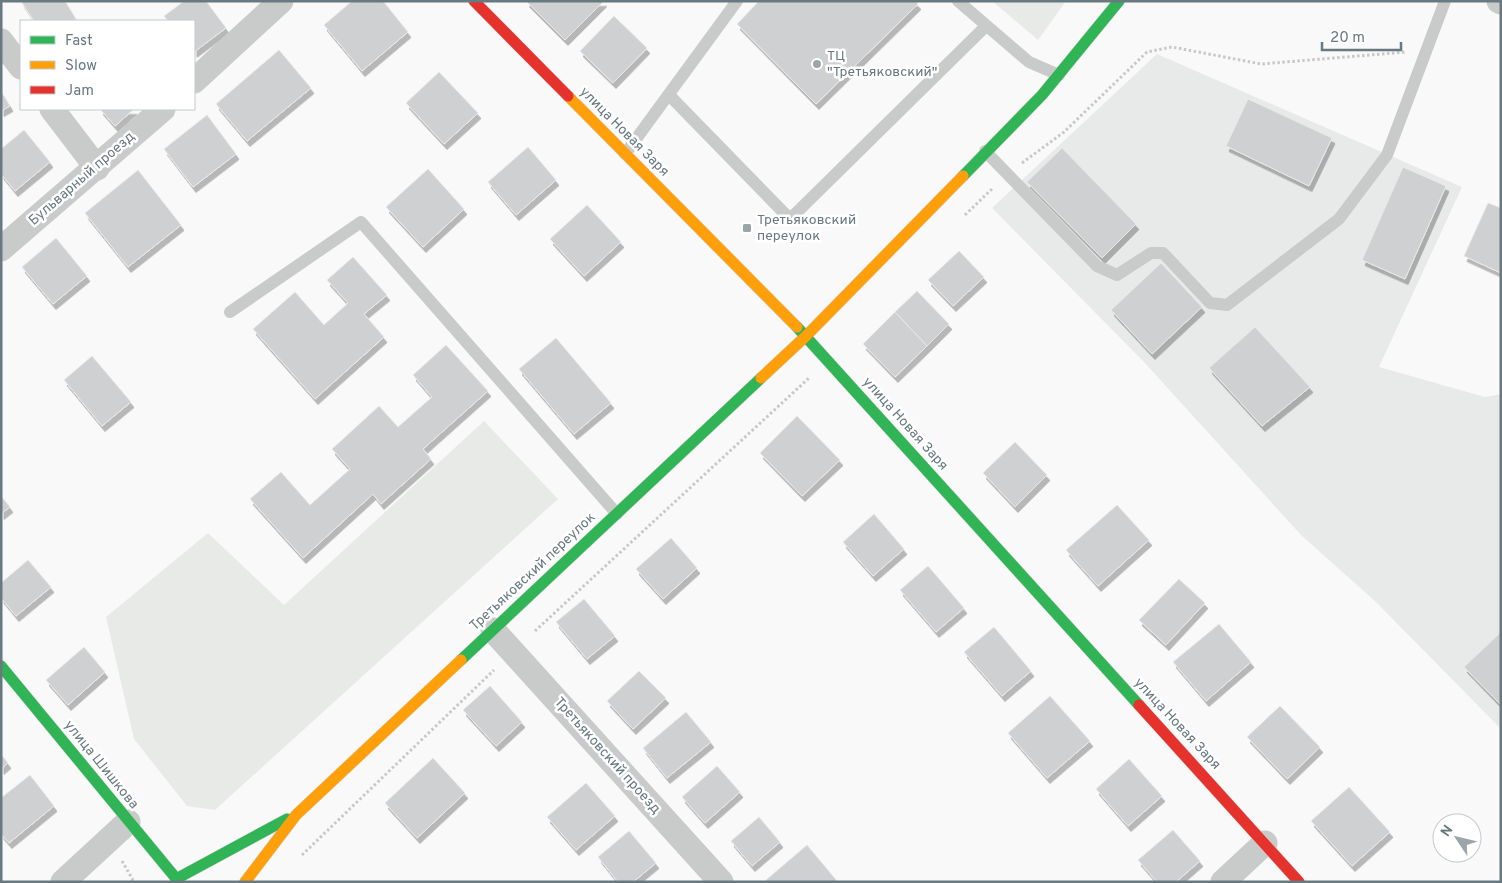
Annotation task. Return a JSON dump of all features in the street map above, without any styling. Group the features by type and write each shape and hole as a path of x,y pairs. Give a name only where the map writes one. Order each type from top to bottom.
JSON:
{"main road":[{"name":"улица Новая Заря","path":"474,1 806,336 1045,603 1299,882"},
{"name":"Третьяковский переулок","path":"245,882 296,815 806,336 1059,75 1120,1"},
{"name":"улица Шишкова","path":"1,666 128,822 178,880"},
{"name":"Третьяковский переулок","path":"178,880 296,815"}],"street":[{"path":"195,79 281,1"},
{"path":"1,41 20,66"},
{"path":"53,110 97,168"},
{"name":"Бульварный проезд","path":"1,249 97,168 161,110"},
{"name":"Третьяковский проезд","path":"493,630 721,882"},
{"path":"63,882 128,822"},
{"path":"1223,882 1265,843"}],"lane":[{"path":"625,154 670,96 737,1"},
{"path":"958,1 1029,62 1059,75"},
{"path":"986,151 1097,266 1117,275 1150,253 1163,253 1210,302 1227,305 1339,219 1387,154 1445,1"},
{"path":"670,96 790,219 986,26"},
{"path":"230,312 361,222 617,514"}],"path":[{"path":"1008,174 1064,132 1147,52 1172,47 1261,64 1426,50"}],"shaded area":[{"path":"992,1 1066,1 1038,40"},
{"path":"1157,54 1462,187 1379,367 1485,397 1501,394 1501,729 1376,602 1301,535 1144,362 992,208"},
{"path":"484,421 558,499 215,810 187,806 134,739 106,617 208,533 284,605"}],"building":[{"path":"21,1 65,1 76,19 74,20 33,20"},
{"path":"184,1 206,1 226,28 195,51 195,20 167,20 164,16"},
{"path":"352,1 383,1 408,32 362,71 324,25"},
{"path":"526,1 604,1 565,40"},
{"name":"ТЦ \"Третьяковский\"","path":"759,1 915,1 918,4 816,104 737,24"},
{"path":"614,16 647,48 613,83 580,51"},
{"path":"279,50 311,88 247,141 216,104"},
{"path":"439,72 478,113 444,144 406,103"},
{"path":"1,91 10,106 1,111"},
{"path":"1248,99 1332,138 1309,186 1226,146"},
{"path":"101,110 133,110 115,126"},
{"path":"207,115 236,154 193,187 164,149"},
{"path":"24,130 50,162 15,191 1,174 1,149"},
{"path":"528,147 556,180 516,215 488,182"},
{"path":"1062,148 1136,224 1102,258 1027,182"},
{"path":"1403,167 1446,186 1405,279 1362,260"},
{"path":"428,169 464,209 423,247 386,207"},
{"path":"138,170 181,225 128,267 85,213"},
{"path":"1488,203 1501,208 1501,273 1464,256"},
{"path":"587,205 621,242 584,276 550,239"},
{"path":"56,238 87,276 53,304 22,267"},
{"path":"959,251 984,277 953,306 928,280"},
{"path":"353,257 387,295 364,314 384,337 315,399 253,329 295,292 324,325 348,303 327,280"},
{"path":"1161,263 1202,307 1152,354 1111,310"},
{"path":"917,291 949,324 927,346 895,312"},
{"path":"895,312 927,346 895,377 863,344"},
{"path":"1255,327 1310,387 1262,426 1209,368"},
{"path":"556,338 611,403 574,434 519,369"},
{"path":"446,345 488,391 423,449 431,459 381,504 373,494 303,558 250,499 281,472 310,505 350,469 332,449 379,406 398,427 432,397 413,375"},
{"path":"92,356 131,402 102,426 64,380"},
{"path":"797,416 840,460 802,496 760,453"},
{"path":"1015,442 1047,475 1015,507 983,473"},
{"path":"1,496 10,507 1,514"},
{"path":"1117,505 1149,540 1098,586 1066,550"},
{"path":"874,514 904,549 873,576 843,542"},
{"path":"671,538 697,568 663,599 636,569"},
{"path":"28,560 51,587 16,616 1,598 1,583"},
{"path":"928,566 964,608 936,632 900,590"},
{"path":"1179,579 1205,603 1166,645 1139,620"},
{"path":"584,599 615,636 587,659 556,622"},
{"path":"1219,624 1251,662 1206,701 1173,662"},
{"path":"994,627 1031,671 1002,696 964,652"},
{"path":"1501,632 1501,705 1464,667"},
{"path":"84,647 105,672 68,705 46,680"},
{"path":"639,671 666,698 633,729 607,701"},
{"path":"490,686 522,722 496,746 463,710"},
{"path":"1050,696 1090,741 1047,778 1008,733"},
{"path":"1280,706 1320,747 1287,779 1247,737"},
{"path":"686,712 711,742 667,778 643,748"},
{"path":"1,754 8,763 1,769"},
{"path":"433,758 465,793 417,838 385,803"},
{"path":"1129,759 1162,796 1128,826 1096,789"},
{"path":"717,766 740,792 705,823 682,797"},
{"path":"30,775 54,806 9,843 1,834 1,798"},
{"path":"586,783 615,816 576,850 547,817"},
{"path":"1349,787 1390,832 1352,866 1311,821"},
{"path":"759,817 780,842 752,866 731,841"},
{"path":"1173,830 1200,861 1176,882 1157,882 1138,860"},
{"path":"629,831 656,863 633,882 618,882 598,857"},
{"path":"807,845 838,882 767,882 766,880"}],"traffic: fast":[{"path":"963,176 1042,95 1119,1"},
{"path":"797,327 1139,705"},
{"path":"461,660 761,378"},
{"path":"1,666 179,882"},
{"path":"176,879 287,819"}],"traffic: slow":[{"path":"568,96 797,327"},
{"path":"761,378 806,336 963,176"},
{"path":"245,882 296,815 461,660"}],"traffic: jam":[{"path":"474,1 568,96"},
{"path":"1139,705 1299,882"}],"place":[{"name":"ТЦ \"Третьяковский\"","path":"817,64"},
{"name":"Третьяковский переулок","path":"747,228"}]}
